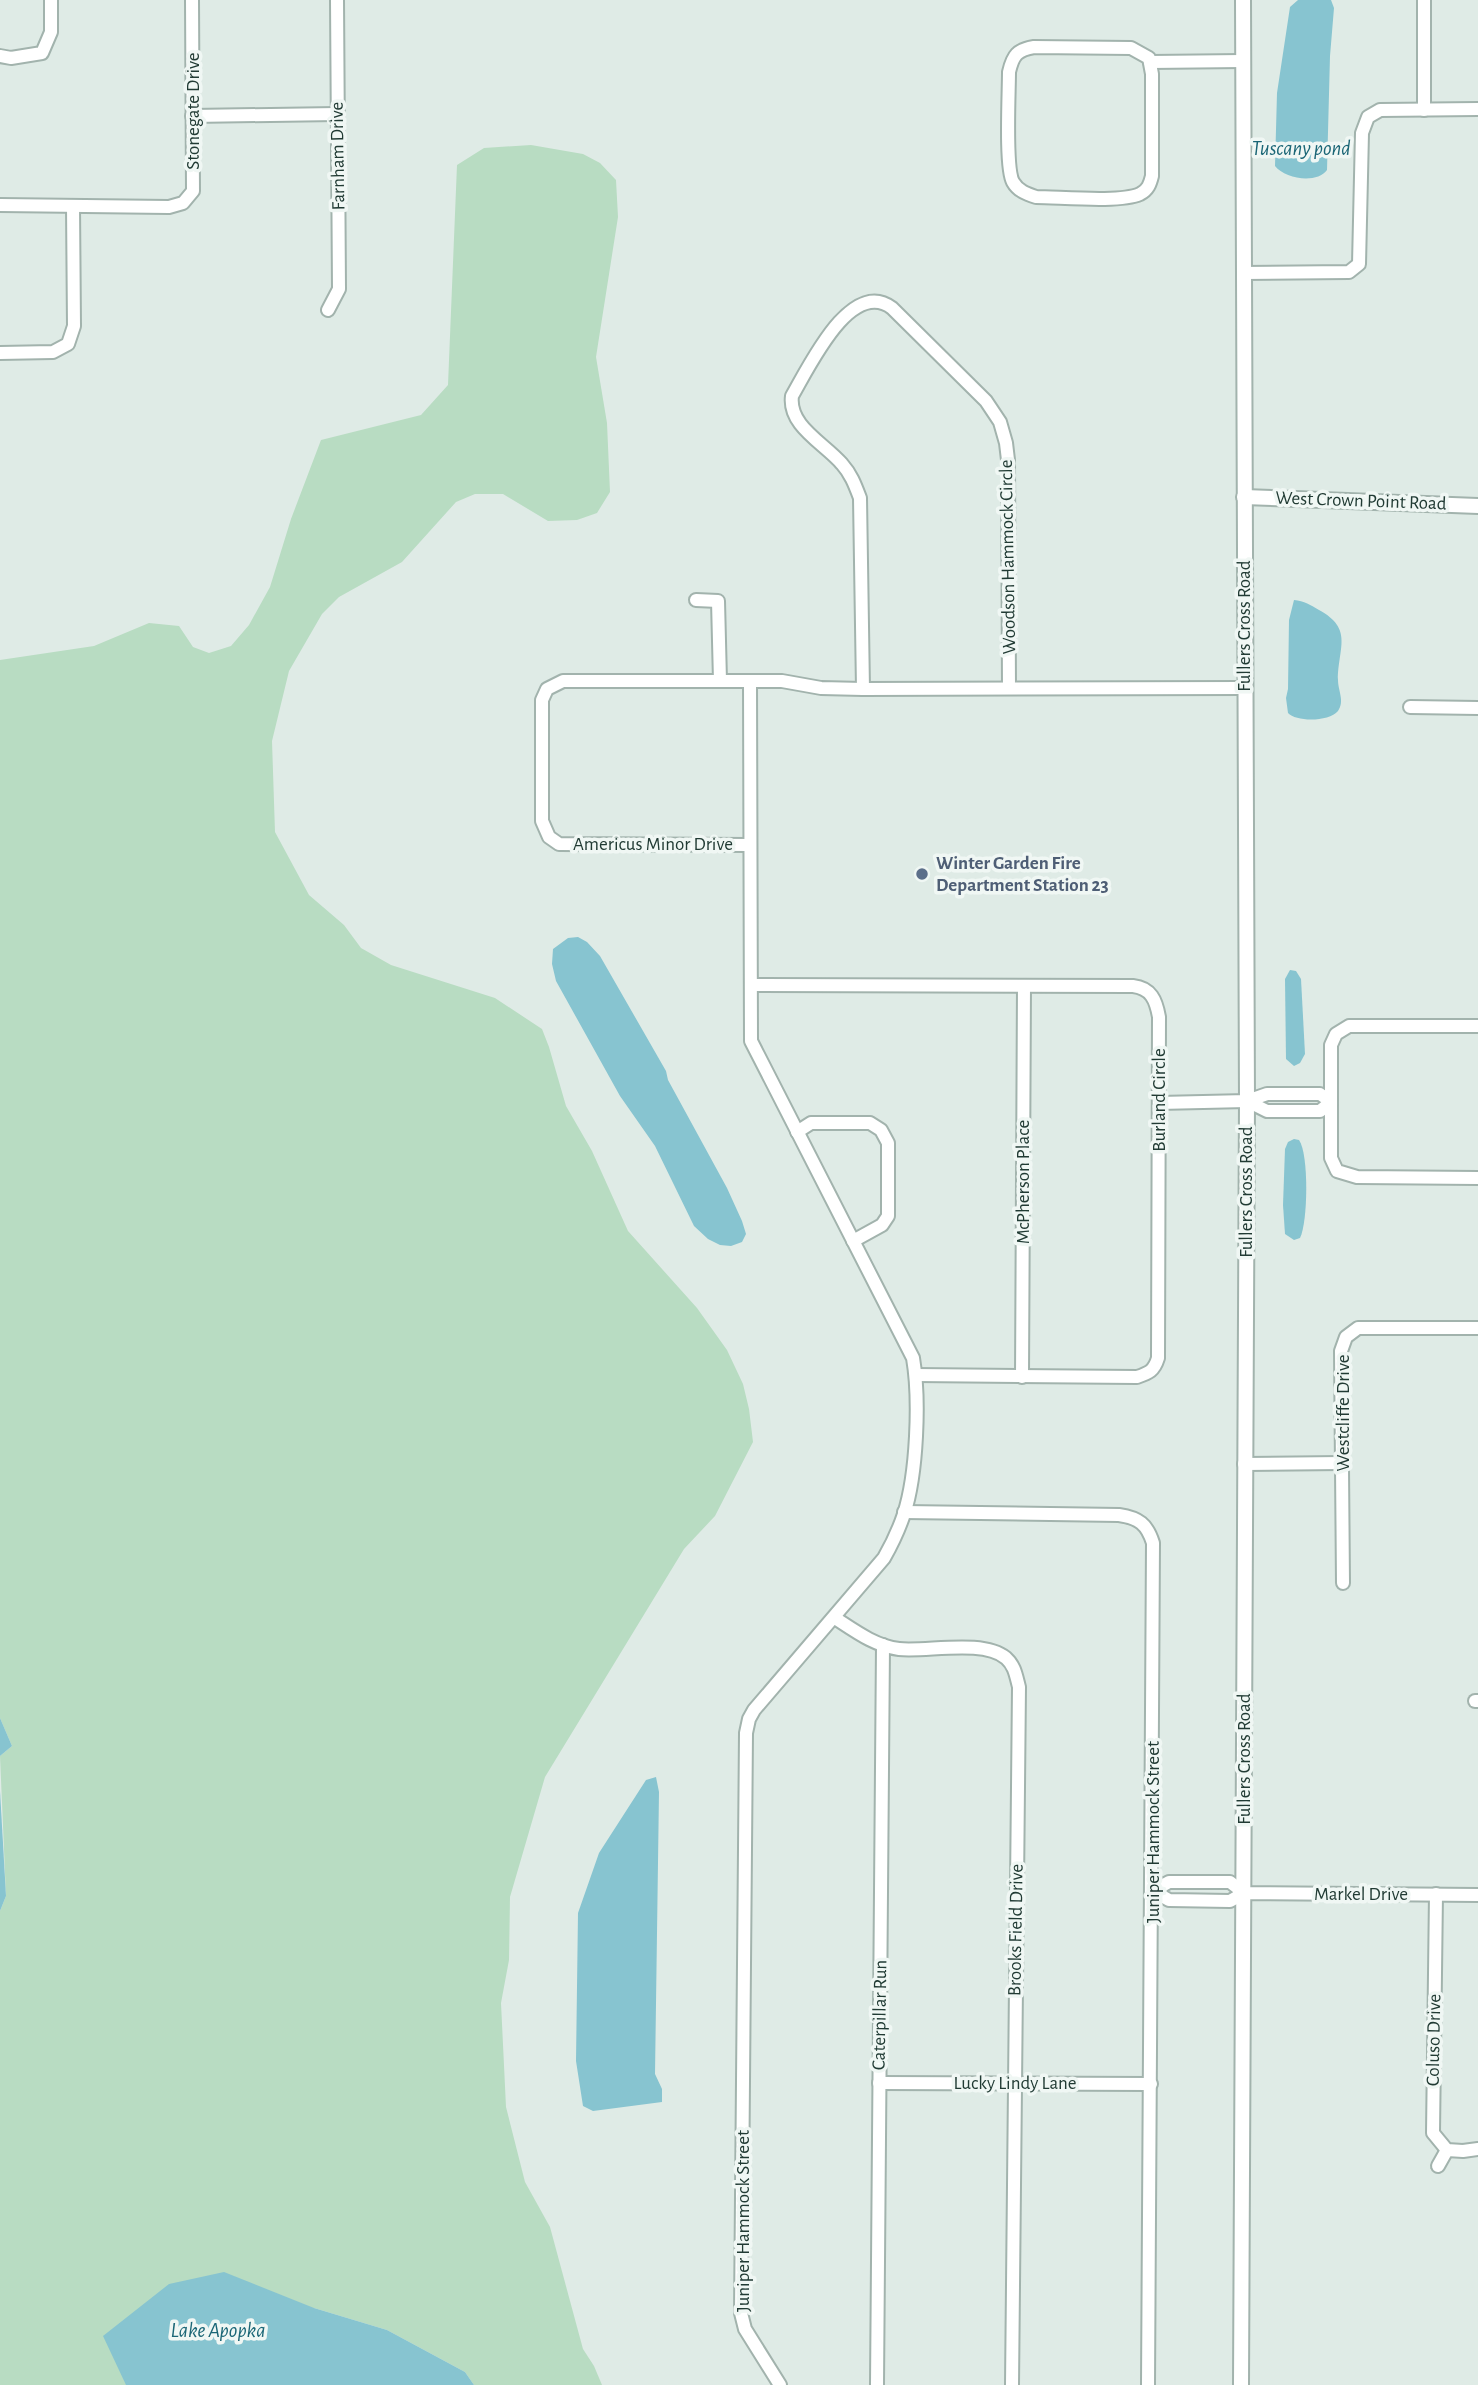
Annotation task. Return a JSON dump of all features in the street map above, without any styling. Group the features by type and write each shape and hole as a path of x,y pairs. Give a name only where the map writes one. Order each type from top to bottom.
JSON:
{"street":[{"path":"0,56 11,58 42,53 51,32 51,0"},
{"name":"Stonegate Drive","path":"0,205 169,207 183,203 193,191 192,0"},
{"name":"Farnham Drive","path":"328,310 339,289 337,0"},
{"name":"Fullers Cross Road","path":"1241,2385 1247,1101 1243,0"},
{"path":"1424,0 1424,110"},
{"path":"1131,48 1142,52 1150,62 1152,176 1149,187 1141,193 1126,197 1035,197 1023,193 1013,182 1010,166 1009,72 1012,58 1020,49 1131,48"},
{"path":"1150,62 1243,61"},
{"path":"1243,273 1349,272 1359,264 1362,133 1368,117 1380,110 1478,109"},
{"path":"192,116 337,114"},
{"path":"0,353 53,352 68,344 74,326 73,206"},
{"name":"Woodson Hammock Circle","path":"863,689 860,498 854,481 842,465 799,422 791,405 792,396 824,342 852,310 864,302 875,300 892,308 986,401 1000,422 1007,460 1009,688"},
{"name":"West Crown Point Road","path":"1244,497 1478,506"},
{"path":"696,600 718,601 720,681"},
{"name":"Americus Minor Drive","path":"750,845 559,844 548,838 542,821 542,700 547,689 563,681 782,681 821,688 863,689 1245,688"},
{"name":"Juniper Hammock Street","path":"750,681 751,1041 912,1358 915,1375 915,1425 910,1489 904,1512 884,1558 754,1710 746,1733 741,2313 744,2329 780,2385"},
{"path":"1410,707 1478,708"},
{"name":"Burland Circle","path":"751,985 1133,986 1142,987 1157,1002 1158,1358 1155,1367 1150,1373 1137,1377 915,1375"},
{"name":"McPherson Place","path":"1022,1377 1024,986"},
{"path":"1478,1026 1349,1026 1336,1034 1331,1045 1331,1158 1337,1171 1357,1177 1478,1178"},
{"path":"1159,1103 1247,1101 1267,1111 1320,1111 1331,1102"},
{"path":"797,1132 811,1123 870,1123 881,1130 888,1143 888,1216 882,1225 853,1241"},
{"name":"Westcliffe Drive","path":"1343,1583 1341,1351 1346,1337 1358,1328 1478,1328"},
{"path":"1244,1464 1342,1464"},
{"name":"Juniper Hammock Street","path":"904,1512 1119,1515 1136,1518 1148,1528 1153,1542 1148,2385"},
{"name":"Brooks Field Drive","path":"835,1618 863,1636 898,1649 995,1652 1006,1659 1015,1670 1019,1687 1012,2385"},
{"name":"Caterpillar Run","path":"877,2385 883,1645"},
{"path":"1170,1882 1230,1882 1244,1893 1230,1901 1169,1900 1153,1891 1170,1882"},
{"name":"Markel Drive","path":"1244,1893 1478,1895"},
{"name":"Coluso Drive","path":"1436,1894 1433,2133 1447,2150"},
{"name":"Lucky Lindy Lane","path":"879,2083 1151,2084"},
{"path":"1438,2166 1447,2150 1478,2149"}],"green space":[{"path":"531,145 583,154 600,163 616,180 618,217 596,357 607,423 610,492 597,513 577,520 548,521 503,494 475,494 456,502 402,562 339,597 322,614 289,671 272,741 275,832 309,895 344,925 361,948 391,965 495,998 542,1029 566,1106 592,1151 628,1231 697,1308 727,1350 743,1384 749,1409 753,1442 715,1516 684,1549 545,1777 510,1897 509,1960 501,2003 506,2107 525,2182 550,2227 583,2349 602,2385 474,2385 465,2372 387,2330 314,2308 126,2381 126,2385 0,2385 0,1911 6,1896 0,1756 12,1746 0,1718 0,660 94,646 149,623 179,626 193,647 209,653 231,646 249,625 270,587 291,519 321,440 421,415 448,385 457,165 484,148"}],"water":[{"name":"Tuscany pond","path":"1298,0 1331,0 1334,8 1327,170 1309,178 1293,177 1275,166 1277,93 1290,7"},
{"path":"1294,600 1310,605 1330,617 1340,632 1342,640 1338,680 1341,703 1338,711 1328,717 1305,719 1288,713 1286,698 1289,620"},
{"path":"578,937 600,956 666,1071 668,1080 742,1221 746,1234 742,1242 731,1246 720,1245 708,1239 694,1226 655,1146 620,1096 556,981 552,964 553,949 568,938"},
{"path":"1290,970 1296,971 1301,979 1305,1054 1300,1063 1294,1066 1286,1059 1285,979"},
{"path":"1299,1140 1305,1159 1306,1188 1303,1230 1300,1238 1294,1240 1285,1234 1283,1205 1285,1149 1288,1142"},
{"path":"0,1718 12,1746 0,1756"},
{"path":"656,1777 659,1792 655,2074 662,2089 662,2102 593,2111 583,2106 576,2061 578,1913 599,1853 646,1780"},
{"path":"0,1791 6,1896 0,1911"},
{"name":"Lake Apopka","path":"224,2272 314,2308 387,2330 465,2372 474,2385 126,2385 103,2336 169,2284"}],"place":[{"name":"Winter Garden Fire Department Station 23","path":"922,874"}]}
